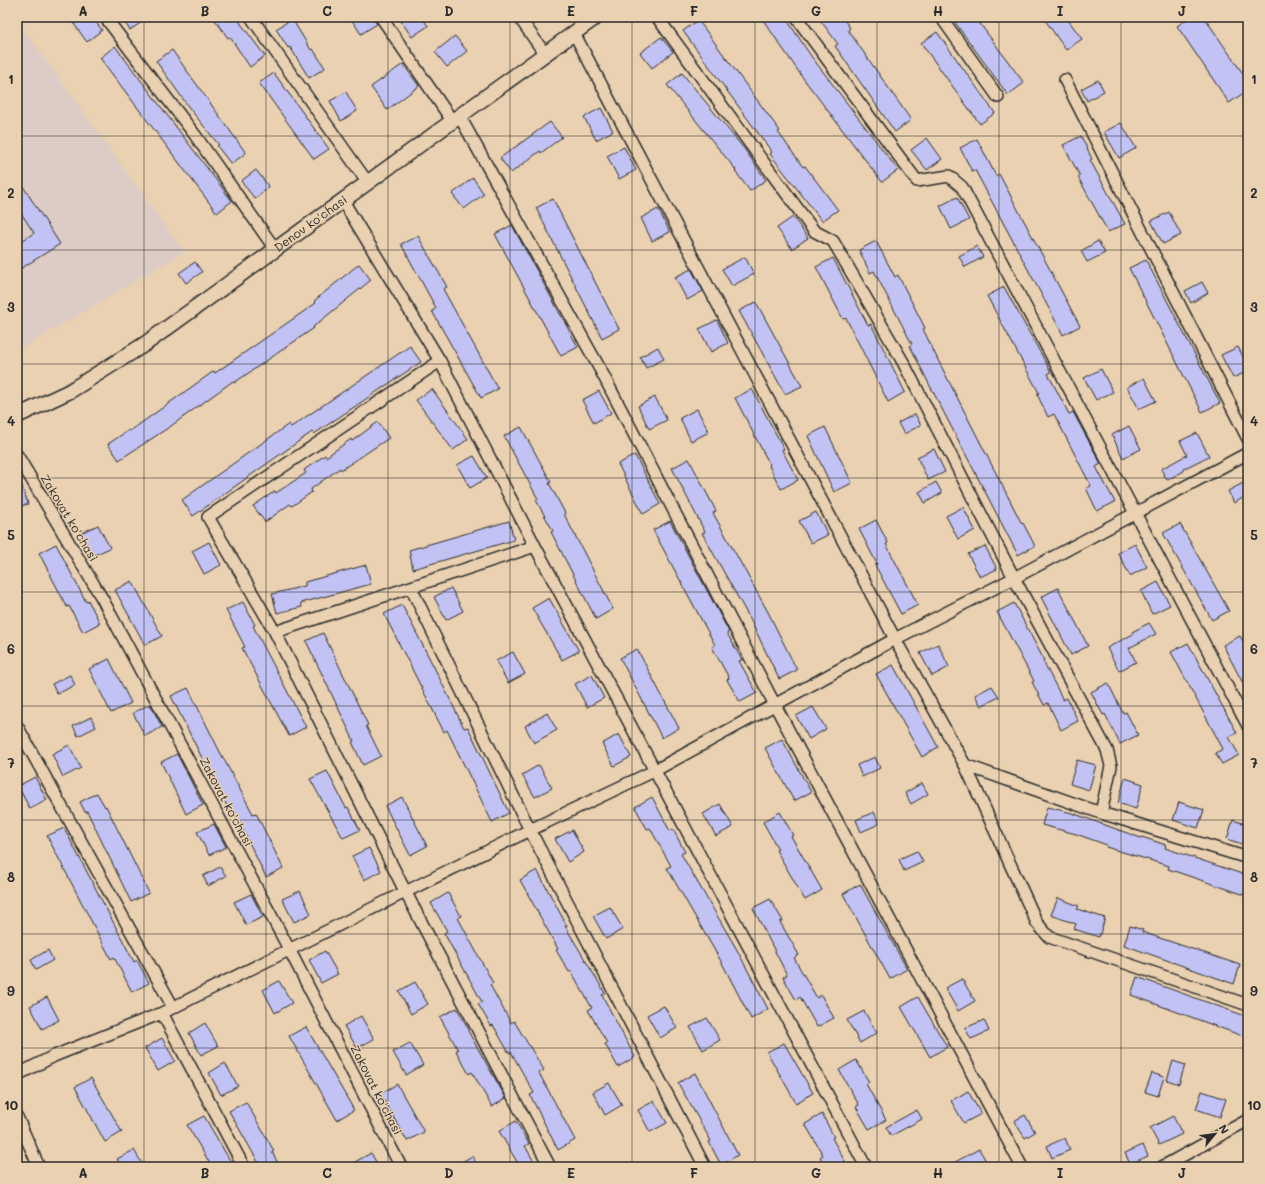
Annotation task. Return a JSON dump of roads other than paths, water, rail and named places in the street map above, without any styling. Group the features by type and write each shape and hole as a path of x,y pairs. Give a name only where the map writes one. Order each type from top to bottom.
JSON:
{"street":[{"path":"105,17 195,135 275,250"},
{"path":"251,17 368,183"},
{"path":"381,17 456,120 600,369 775,705 1022,1167"},
{"path":"519,17 545,54"},
{"name":"Denov ko'chasi","path":"17,416 70,391 145,344 456,120 596,17"},
{"path":"656,17 814,231 833,241 903,362 1014,578 1107,750 1111,766 1102,813"},
{"path":"796,17 917,181 949,176 962,187 1248,726"},
{"path":"941,17 998,97"},
{"path":"574,33 895,639 965,765 1037,923 1049,937 1248,1005"},
{"path":"1064,80 1248,439"},
{"path":"343,201 440,361 535,546 866,1167"},
{"path":"440,361 208,517 275,632 406,893 550,1167"},
{"path":"17,1075 54,1056 162,1013 530,830 654,771 895,639 1136,514 1248,453"},
{"name":"Zakovat ko'chasi","path":"17,456 103,600 289,949 401,1167"},
{"path":"275,632 535,546"},
{"path":"411,588 530,830 705,1167"},
{"path":"17,726 173,1007"},
{"path":"965,765 1102,813 1248,858"},
{"path":"162,1013 244,1167"},
{"path":"17,1117 39,1167"},
{"path":"1162,1167 1248,1120"}]}
